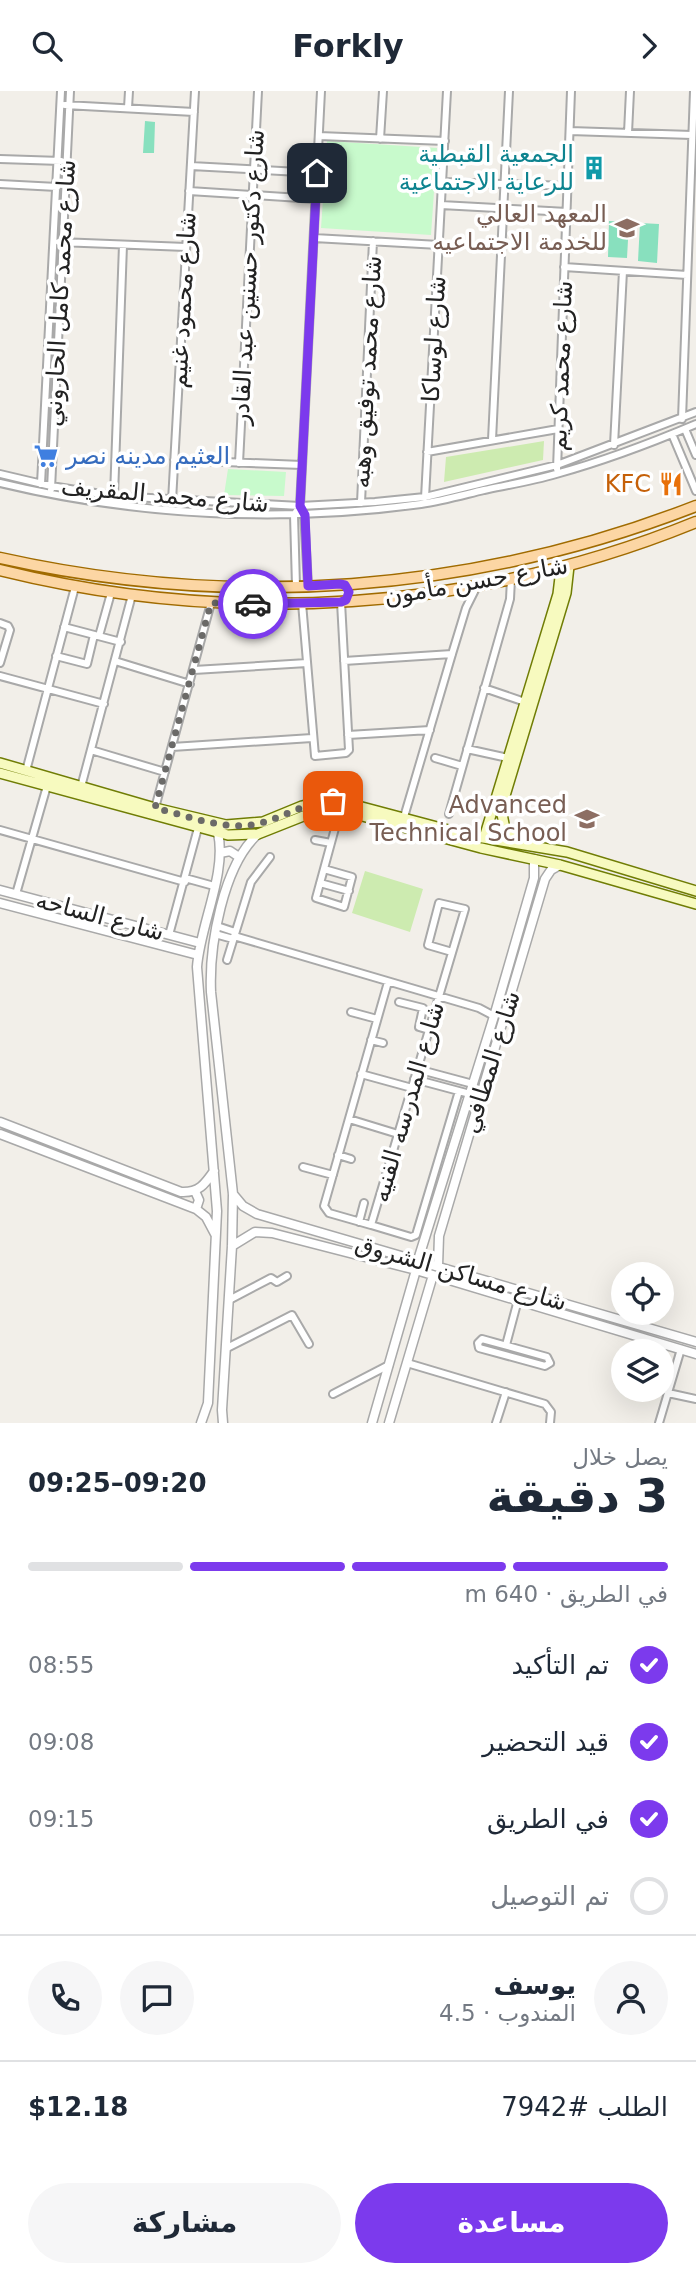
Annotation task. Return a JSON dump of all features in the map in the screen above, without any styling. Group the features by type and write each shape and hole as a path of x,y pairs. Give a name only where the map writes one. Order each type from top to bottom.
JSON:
{"main road":[{"name":"شارع حسن مأمون","path":"0,558 57,571 150,583 217,588 379,582 480,568 561,551 696,506"},
{"name":"شارع حسن مأمون","path":"0,570 111,593 211,603 341,602 477,586 565,568 696,522"},
{"path":"484,838 565,568"},
{"path":"519,843 503,824 501,809 566,593 565,568"},
{"path":"379,582 373,591 377,598 381,599"},
{"path":"340,584 345,585 349,592 346,600 341,602"},
{"path":"0,763 155,808 234,826 263,822 302,806 325,801 347,803 484,838 567,852 696,891"},
{"path":"0,772 218,834 258,834 311,813 340,810 481,848 561,865 696,904"},
{"path":"489,821 503,824"}],"street":[{"name":"شارع محمد كامل الحاروني","path":"40,493 61,91"},
{"name":"شارع محمد كامل الحاروني","path":"50,495 70,91"},
{"path":"128,108 130,91"},
{"name":"شارع محمود غنيم","path":"172,510 195,91"},
{"name":"شارع دكتور حسنين عبد القادر","path":"239,463 258,91"},
{"path":"296,586 294,515 300,506 321,91"},
{"path":"380,139 383,91"},
{"name":"شارع لوساكا","path":"425,500 447,91"},
{"path":"492,439 509,91"},
{"name":"شارع محمد كريم","path":"557,474 571,91"},
{"path":"628,133 630,91"},
{"path":"682,419 687,275 693,215 694,91"},
{"path":"60,105 194,112"},
{"path":"570,131 692,135"},
{"path":"319,136 444,141"},
{"path":"0,159 67,162"},
{"path":"191,166 317,173"},
{"path":"442,182 568,186"},
{"path":"0,184 65,187"},
{"path":"189,191 316,199"},
{"path":"441,205 566,212"},
{"path":"314,238 439,245"},
{"path":"53,241 186,247"},
{"name":"شارع محمد توفيق وهبه","path":"361,503 373,241"},
{"path":"114,496 123,245"},
{"path":"565,267 687,275"},
{"path":"614,445 623,271"},
{"name":"شارع محمد المقريف","path":"0,474 51,486 114,496 172,500 300,506 425,500 557,465 696,412"},
{"name":"شارع محمد المقريف","path":"0,483 50,495 113,505 305,515 425,500 557,474 696,424"},
{"path":"427,451 558,429"},
{"path":"685,429 696,455"},
{"path":"672,434 696,491"},
{"path":"174,460 302,465"},
{"path":"300,506 305,515 308,586"},
{"path":"449,814 511,597 511,579"},
{"path":"404,817 466,608 477,586"},
{"path":"26,771 75,587"},
{"path":"56,656 87,664 111,593"},
{"path":"81,786 132,595"},
{"path":"302,603 314,756 346,753 349,750 341,602"},
{"path":"155,808 211,603"},
{"path":"0,623 8,626 10,630 1,659"},
{"path":"64,627 121,642"},
{"path":"344,661 452,654"},
{"path":"116,661 190,684"},
{"path":"194,670 307,663"},
{"path":"0,676 104,704"},
{"path":"484,688 524,702"},
{"path":"348,734 430,730"},
{"path":"172,747 312,738"},
{"path":"467,749 508,758"},
{"path":"91,750 165,772"},
{"path":"435,758 462,766"},
{"path":"16,894 47,786"},
{"path":"324,869 352,876 344,907 316,899 320,883 340,810"},
{"path":"169,935 198,828"},
{"path":"0,830 214,886"},
{"path":"201,1423 208,1403 217,1237 214,1171 197,988 200,943 220,853 218,834"},
{"path":"223,1423 233,1194 211,992 211,958 216,930 239,857 246,845 258,834"},
{"path":"315,840 331,843"},
{"path":"220,853 230,851 239,857"},
{"path":"227,960 251,882 270,857"},
{"name":"شارع المطافي","path":"418,1260 496,1012 533,883 534,859"},
{"name":"شارع المطافي","path":"438,1266 437,1245 543,885 548,873 561,865"},
{"path":"533,883 539,881 543,885"},
{"path":"320,883 349,891"},
{"name":"شارع الساحه","path":"0,890 200,943"},
{"path":"28,911 31,899"},
{"path":"43,915 46,902"},
{"name":"شارع الساحه","path":"0,903 198,955"},
{"name":"شارع المدرسه الفنيه","path":"452,952 428,945 438,905 441,903 464,909 452,952 372,1225 409,1237 416,1235 459,1091"},
{"path":"216,930 496,1012"},
{"path":"186,952 190,947 189,940"},
{"path":"372,1225 329,1213 325,1209 388,982"},
{"path":"399,1002 423,1008 419,1027 429,1030"},
{"path":"351,1012 377,1019"},
{"path":"371,1040 383,1043"},
{"path":"417,1069 473,1084"},
{"path":"361,1074 412,1088"},
{"path":"414,1079 470,1094"},
{"path":"349,1119 398,1134"},
{"path":"0,1122 181,1192 195,1191 206,1184 214,1171"},
{"path":"0,1134 196,1209 206,1217 217,1237"},
{"path":"338,1155 351,1159"},
{"path":"303,1167 333,1175"},
{"path":"195,1191 200,1200 196,1209"},
{"name":"شارع مساكن الشروق","path":"233,1194 243,1206 262,1216 696,1342"},
{"path":"359,1222 364,1203"},
{"path":"232,1246 246,1235 260,1231 256,1223 262,1216"},
{"name":"شارع مساكن الشروق","path":"260,1231 416,1270 696,1354"},
{"path":"424,1240 429,1245 437,1245"},
{"path":"372,1423 416,1270"},
{"path":"389,1423 433,1275"},
{"path":"229,1300 272,1278 277,1282 287,1276"},
{"path":"411,1290 419,1289 426,1296"},
{"path":"506,1345 517,1300"},
{"path":"227,1348 292,1314 309,1344"},
{"path":"482,1339 506,1345 547,1357 550,1363 545,1366 480,1347 478,1343 482,1339"},
{"path":"674,1373 681,1349"},
{"path":"407,1363 545,1404 551,1412 550,1423"},
{"path":"332,1394 389,1365"},
{"path":"496,1423 506,1392"},
{"path":"674,1394 696,1399"},
{"path":"659,1423 665,1402"}],"green space":[{"path":"145,121 155,122 154,153 143,153"},
{"path":"327,141 437,148 431,235 321,228"},
{"path":"609,221 629,222 627,258 608,257"},
{"path":"640,223 659,224 657,263 638,261"},
{"path":"544,441 543,460 444,482 446,457"},
{"path":"228,469 286,472 284,496 224,495"},
{"path":"365,871 423,889 410,932 352,913"}],"way so far":[{"path":"253,604 211,603 155,808 219,824 241,826 263,822 310,804 333,801"}],"place":[{"name":"الجمعية القبطية للرعاية الاجتماعية","path":"594,168"},
{"name":"المعهد العالي للخدمة الاجتماعيه","path":"627,228"},
{"name":"العثيم مدينه نصر","path":"46,456"},
{"name":"KFC","path":"671,484"},
{"name":"Advanced Technical School","path":"587,819"}],"route":[{"path":"253,604 341,602 349,597 345,585 308,586 305,515 300,506 317,173"}]}
